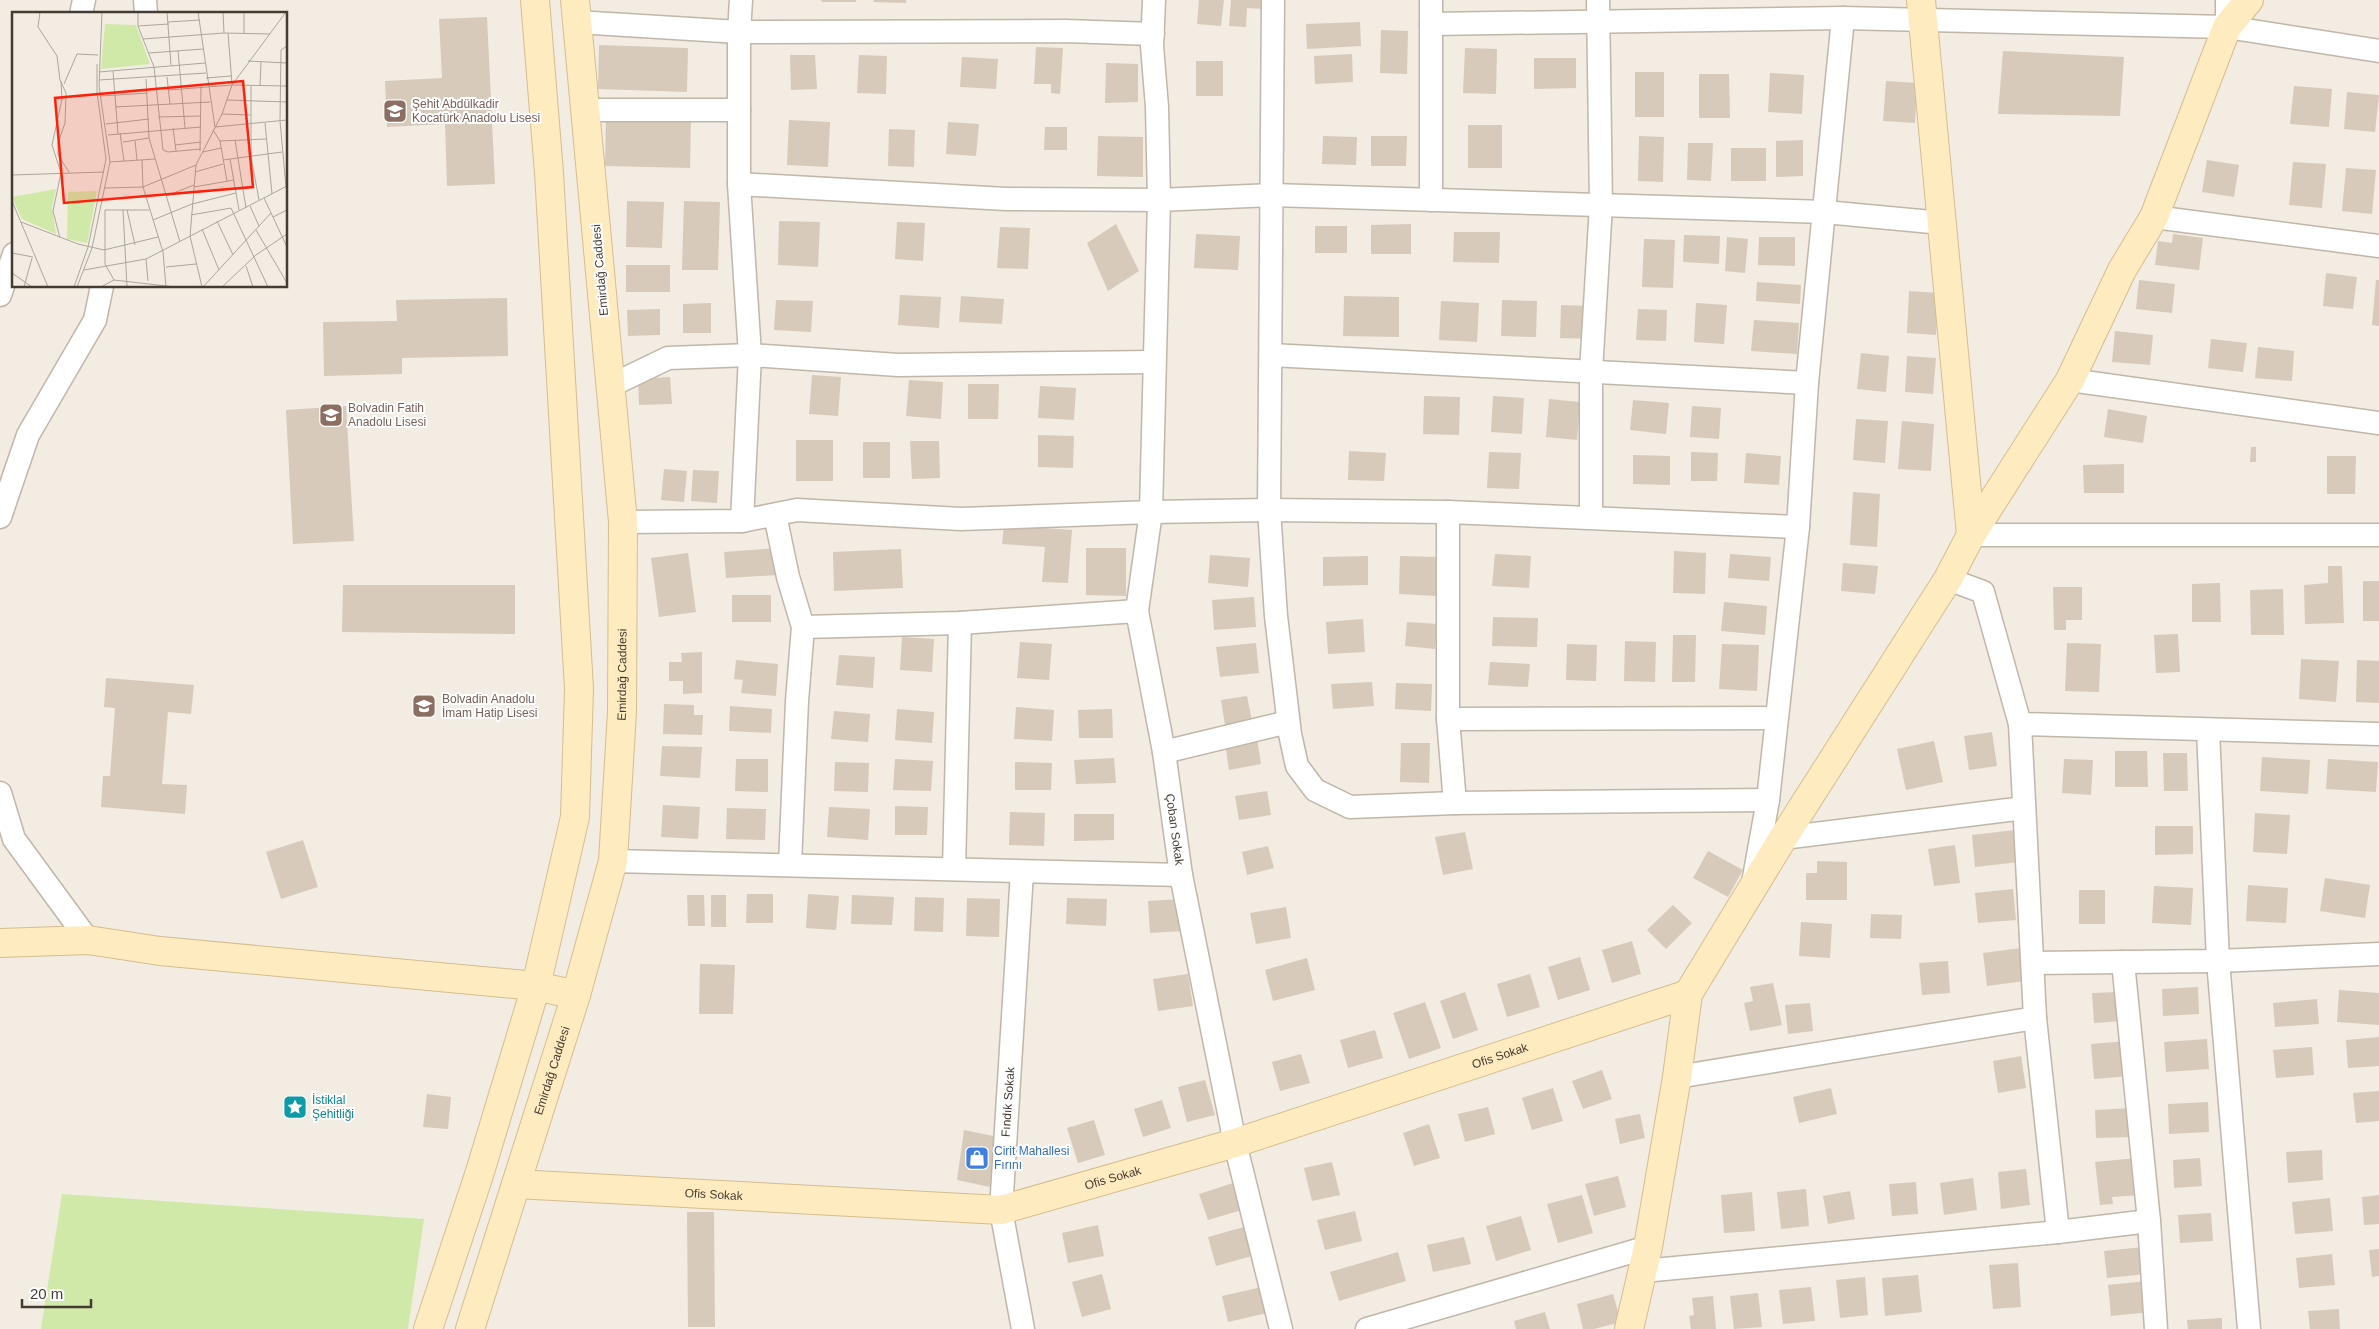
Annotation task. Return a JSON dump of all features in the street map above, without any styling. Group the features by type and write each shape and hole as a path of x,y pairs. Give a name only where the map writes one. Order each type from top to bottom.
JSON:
{"street":[{"path":"428,1329 479,1175 536,986 575,817 579,689 549,173 535,0"},
{"path":"741,0 739,32 739,184 750,355 742,521"},
{"name":"Çoban Sokak","path":"1154,0 1153,34 1159,200 1150,512 1137,610 1164,752 1181,875 1235,1143 1281,1329"},
{"path":"1273,0 1269,510 1276,616 1288,722 1297,766 1315,790 1350,807 1455,803 1768,800"},
{"path":"1431,0 1431,200"},
{"path":"1591,516 1591,372 1600,205 1598,0"},
{"path":"2227,0 2227,27"},
{"path":"1629,1329 1646,1259 1677,1077 1688,994 1948,579 1971,535 2070,380 2122,270 2154,217 2227,27 2249,0"},
{"path":"576,11 739,32 1046,31 1153,34"},
{"name":"Emirdağ Caddesi","path":"470,1329 576,995 613,861 622,712 623,522 576,11"},
{"path":"1432,24 1843,18 1922,11 2227,27 2379,51"},
{"path":"1922,11 1971,535"},
{"path":"1751,891 1768,800 1798,527 1807,384 1843,18"},
{"path":"585,110 739,110"},
{"path":"739,184 1006,199 1159,200 1272,195 1825,212 1942,223"},
{"path":"2154,217 2379,246"},
{"path":"0,295 12,260"},
{"path":"0,517 28,435 94,320 102,288"},
{"path":"610,386 668,358 750,355 898,365 1154,362"},
{"path":"1270,355 1807,384"},
{"path":"2070,380 2379,423"},
{"path":"623,522 742,521 797,510 961,519 1269,510 1591,516 1798,527"},
{"path":"1448,512 1448,719 1455,803"},
{"path":"776,514 788,577 803,627 797,701 790,864"},
{"path":"1971,535 2379,536"},
{"path":"1948,579 1983,592 2020,724 2035,1018 2058,1232"},
{"path":"803,627 960,623 1137,610"},
{"path":"954,869 960,623"},
{"path":"1448,719 1776,718"},
{"path":"1164,752 1288,722"},
{"path":"2020,724 2379,734"},
{"path":"2208,730 2218,961 2249,1329"},
{"path":"0,793 14,839 88,940"},
{"path":"1784,838 2024,808"},
{"path":"613,861 1181,875"},
{"name":"Fındık Sokak","path":"1022,872 1001,1210 1023,1329"},
{"path":"0,943 88,940 160,951 536,986 576,995"},
{"path":"2033,963 2218,961 2379,954"},
{"path":"2123,962 2149,1222 2156,1329"},
{"name":"Ofis Sokak","path":"516,1184 1001,1210 1235,1143 1688,994"},
{"path":"1677,1077 2035,1018"},
{"path":"1367,1329 1646,1259 2058,1232 2149,1222"}],"green space":[{"path":"62,1194 424,1219 408,1329 41,1329"}],"building":[{"path":"821,0 856,0 856,2 822,2"},
{"path":"874,0 906,0 906,3 873,2"},
{"path":"1199,0 1224,0 1221,26 1197,24"},
{"path":"1231,0 1264,0 1263,9 1247,8 1246,27 1229,26"},
{"path":"487,17 495,184 447,186 445,124 387,127 385,81 442,78 439,19"},
{"path":"1360,22 1361,46 1307,49 1306,24"},
{"path":"1381,30 1408,31 1407,74 1380,73"},
{"path":"599,45 688,48 687,92 598,89"},
{"path":"1036,47 1063,48 1060,94 1051,93 1051,84 1034,84"},
{"path":"1465,48 1497,49 1496,94 1463,93"},
{"path":"2003,51 2124,57 2120,116 1998,114"},
{"path":"1352,54 1353,82 1315,84 1314,56"},
{"path":"790,55 815,55 817,89 791,90"},
{"path":"859,55 887,56 886,94 857,93"},
{"path":"962,57 998,59 996,89 960,87"},
{"path":"1534,58 1576,58 1576,88 1534,89"},
{"path":"1196,61 1223,61 1223,96 1196,96"},
{"path":"1106,63 1138,64 1138,102 1105,103"},
{"path":"1635,72 1664,72 1664,117 1635,117"},
{"path":"1770,73 1804,75 1802,114 1768,112"},
{"path":"1699,74 1729,74 1730,118 1699,118"},
{"path":"1886,81 1917,83 1915,123 1883,121"},
{"path":"2294,86 2332,89 2329,127 2290,124"},
{"path":"2347,92 2379,95 2375,132 2344,129"},
{"path":"606,115 691,116 690,168 605,166"},
{"path":"789,120 830,122 828,167 787,165"},
{"path":"948,122 979,124 976,156 946,154"},
{"path":"1468,125 1502,125 1502,168 1468,168"},
{"path":"1045,127 1067,127 1067,150 1044,150"},
{"path":"889,129 915,130 914,167 888,166"},
{"path":"1098,136 1143,137 1143,177 1097,176"},
{"path":"1323,136 1357,137 1356,165 1322,164"},
{"path":"1371,136 1407,136 1406,166 1371,166"},
{"path":"1639,136 1664,137 1663,182 1638,181"},
{"path":"1803,140 1803,176 1776,177 1776,141"},
{"path":"1688,143 1713,143 1711,181 1687,180"},
{"path":"1731,148 1766,148 1766,181 1731,181"},
{"path":"2207,160 2239,165 2234,197 2202,192"},
{"path":"2293,162 2326,164 2322,208 2289,205"},
{"path":"2346,168 2376,170 2372,214 2342,211"},
{"path":"627,201 664,202 662,248 626,247"},
{"path":"684,201 720,202 718,270 682,270"},
{"path":"779,221 820,222 818,267 778,265"},
{"path":"897,222 925,223 923,261 895,259"},
{"path":"1116,224 1139,271 1108,291 1087,243"},
{"path":"1411,224 1411,254 1371,254 1371,225"},
{"path":"1315,226 1347,226 1347,253 1315,253"},
{"path":"1000,227 1030,228 1028,269 997,268"},
{"path":"1454,232 1500,232 1499,263 1453,262"},
{"path":"1196,234 1240,236 1238,270 1194,268"},
{"path":"2173,234 2203,238 2199,270 2155,265 2158,241 2172,243"},
{"path":"1684,235 1720,236 1719,264 1683,262"},
{"path":"1727,237 1748,239 1745,273 1725,271"},
{"path":"1759,237 1795,237 1795,266 1758,265"},
{"path":"1644,239 1675,240 1673,288 1642,287"},
{"path":"626,265 670,265 670,292 626,292"},
{"path":"2326,273 2357,277 2353,309 2323,306"},
{"path":"2139,280 2175,284 2172,313 2136,309"},
{"path":"2376,280 2379,280 2379,326 2372,325"},
{"path":"1757,282 1801,285 1800,304 1756,301"},
{"path":"1909,291 1938,293 1936,335 1907,333"},
{"path":"900,295 941,297 939,328 898,325"},
{"path":"961,296 1004,299 1002,324 959,322"},
{"path":"1344,296 1399,297 1399,337 1343,336"},
{"path":"507,298 508,356 402,358 402,374 324,376 323,322 397,321 396,300"},
{"path":"776,300 813,301 811,332 774,330"},
{"path":"1502,300 1537,301 1536,337 1501,336"},
{"path":"1441,301 1479,303 1477,342 1439,340"},
{"path":"711,303 711,333 683,333 683,304"},
{"path":"1696,303 1727,305 1724,344 1694,342"},
{"path":"1561,305 1592,306 1591,339 1560,338"},
{"path":"660,309 660,335 628,336 627,310"},
{"path":"1638,309 1667,310 1666,341 1636,340"},
{"path":"1754,320 1799,323 1797,354 1751,351"},
{"path":"2115,331 2153,335 2150,365 2112,362"},
{"path":"2211,339 2247,343 2243,372 2208,368"},
{"path":"2258,347 2294,351 2292,381 2255,378"},
{"path":"1861,353 1889,356 1886,392 1857,389"},
{"path":"1907,356 1936,358 1933,394 1905,392"},
{"path":"812,375 841,377 838,416 809,414"},
{"path":"670,377 672,404 639,405 638,379"},
{"path":"909,380 943,382 941,419 906,416"},
{"path":"968,384 999,384 998,419 968,419"},
{"path":"1040,386 1076,388 1074,420 1038,418"},
{"path":"1424,396 1460,397 1459,435 1423,434"},
{"path":"1493,396 1524,398 1522,434 1491,432"},
{"path":"1549,399 1580,402 1577,440 1546,437"},
{"path":"1633,400 1669,403 1666,434 1630,430"},
{"path":"346,406 354,541 293,544 286,410"},
{"path":"1692,406 1721,408 1719,439 1690,437"},
{"path":"2108,409 2147,416 2143,443 2104,437"},
{"path":"1856,419 1888,421 1885,463 1853,460"},
{"path":"1902,421 1934,424 1931,471 1898,469"},
{"path":"1038,435 1074,436 1073,468 1038,467"},
{"path":"796,440 833,440 833,481 796,481"},
{"path":"910,441 939,441 940,478 912,479"},
{"path":"863,442 890,442 890,478 863,478"},
{"path":"2251,447 2256,447 2256,462 2250,462"},
{"path":"1349,451 1386,453 1384,481 1348,480"},
{"path":"1489,452 1521,453 1519,489 1487,488"},
{"path":"1691,452 1718,453 1717,481 1691,481"},
{"path":"1746,453 1781,456 1779,485 1744,483"},
{"path":"1633,455 1670,456 1670,485 1633,484"},
{"path":"2327,456 2356,456 2355,494 2327,494"},
{"path":"2124,464 2124,493 2084,493 2083,465"},
{"path":"664,469 687,471 684,502 661,500"},
{"path":"693,470 719,471 717,503 691,501"},
{"path":"1853,492 1880,494 1877,547 1850,545"},
{"path":"1004,525 1072,530 1068,583 1042,582 1045,547 1002,544"},
{"path":"777,548 778,575 726,578 724,552"},
{"path":"1086,548 1126,548 1126,596 1086,595"},
{"path":"901,549 903,588 834,591 833,552"},
{"path":"1674,551 1706,553 1705,594 1673,593"},
{"path":"688,553 696,612 659,617 651,558"},
{"path":"1495,554 1531,556 1529,588 1492,586"},
{"path":"1730,554 1771,557 1769,581 1728,578"},
{"path":"1210,555 1250,558 1248,587 1208,583"},
{"path":"1368,556 1368,585 1323,586 1323,557"},
{"path":"1400,556 1438,557 1437,596 1399,594"},
{"path":"1843,563 1878,566 1875,594 1841,591"},
{"path":"2328,566 2342,566 2344,623 2305,624 2304,585 2328,583"},
{"path":"2363,581 2379,581 2379,621 2363,621"},
{"path":"2220,583 2221,622 2192,622 2192,584"},
{"path":"343,585 515,585 515,634 342,632"},
{"path":"2053,587 2082,587 2082,620 2066,620 2066,630 2054,630"},
{"path":"2283,589 2284,635 2251,635 2250,590"},
{"path":"732,595 771,595 771,622 732,622"},
{"path":"1254,597 1256,627 1214,630 1212,600"},
{"path":"1724,602 1767,606 1765,635 1721,631"},
{"path":"1493,617 1538,618 1537,647 1492,646"},
{"path":"1363,619 1365,652 1328,654 1326,622"},
{"path":"1407,622 1438,624 1435,649 1405,646"},
{"path":"2178,634 2180,672 2156,673 2154,635"},
{"path":"1673,635 1696,635 1695,682 1672,682"},
{"path":"902,637 934,639 932,672 900,670"},
{"path":"1625,641 1656,642 1655,682 1624,681"},
{"path":"1020,642 1052,644 1049,680 1017,678"},
{"path":"1256,643 1259,673 1220,677 1216,647"},
{"path":"2067,643 2101,644 2099,692 2065,691"},
{"path":"1567,644 1597,645 1596,681 1566,680"},
{"path":"1722,644 1759,645 1757,691 1719,689"},
{"path":"702,652 702,693 683,694 683,681 669,681 669,662 682,662 681,653"},
{"path":"839,655 875,657 873,688 836,685"},
{"path":"2301,659 2339,661 2336,702 2299,699"},
{"path":"736,660 778,664 776,696 741,693 743,680 734,679"},
{"path":"2357,660 2379,661 2379,703 2356,702"},
{"path":"1490,662 1530,664 1528,687 1488,685"},
{"path":"106,678 194,685 191,714 168,712 162,784 187,785 185,814 101,807 103,776 110,776 115,708 104,707"},
{"path":"1372,682 1374,706 1333,709 1331,684"},
{"path":"1396,683 1432,684 1431,711 1395,709"},
{"path":"1247,696 1252,721 1225,725 1221,700"},
{"path":"664,704 694,705 694,715 703,715 702,735 663,734"},
{"path":"730,706 772,709 771,733 729,731"},
{"path":"1016,707 1054,710 1052,741 1014,739"},
{"path":"897,709 934,712 932,743 895,740"},
{"path":"1112,709 1113,738 1079,738 1078,710"},
{"path":"834,711 870,714 868,742 831,739"},
{"path":"1992,732 1997,766 1969,770 1964,736"},
{"path":"1257,738 1261,764 1229,770 1225,743"},
{"path":"1934,741 1943,782 1906,790 1897,749"},
{"path":"1401,743 1430,743 1429,783 1400,782"},
{"path":"662,746 702,747 700,778 660,776"},
{"path":"2115,751 2147,751 2148,787 2115,787"},
{"path":"2163,753 2187,753 2188,791 2164,791"},
{"path":"2262,757 2310,760 2308,794 2260,791"},
{"path":"1114,758 1116,783 1076,784 1074,760"},
{"path":"736,759 768,759 768,792 735,791"},
{"path":"895,759 933,761 931,791 893,790"},
{"path":"2064,759 2093,760 2091,795 2062,793"},
{"path":"2328,759 2378,762 2376,792 2326,789"},
{"path":"835,762 869,763 868,792 834,791"},
{"path":"1015,762 1052,763 1051,790 1015,790"},
{"path":"1267,791 1271,815 1239,820 1235,796"},
{"path":"663,805 700,807 698,839 661,837"},
{"path":"895,806 928,807 927,835 895,835"},
{"path":"829,807 870,809 868,840 827,837"},
{"path":"727,808 766,809 765,840 726,839"},
{"path":"1010,812 1045,813 1044,846 1009,845"},
{"path":"2255,813 2290,815 2287,854 2253,852"},
{"path":"1074,814 1114,814 1114,840 1074,841"},
{"path":"2155,826 2193,826 2193,854 2155,855"},
{"path":"2015,830 2019,862 1975,867 1972,835"},
{"path":"1465,832 1473,869 1443,875 1435,837"},
{"path":"303,840 318,887 281,899 266,852"},
{"path":"1955,845 1960,883 1934,886 1928,849"},
{"path":"1268,846 1274,868 1247,875 1242,852"},
{"path":"1708,851 1743,870 1728,897 1693,878"},
{"path":"1817,861 1847,862 1847,900 1806,900 1806,873 1817,873"},
{"path":"2325,878 2370,885 2365,918 2320,911"},
{"path":"2248,885 2288,888 2286,923 2246,921"},
{"path":"2154,886 2193,888 2191,925 2152,923"},
{"path":"2013,889 2016,920 1978,923 1975,893"},
{"path":"2079,890 2105,890 2105,924 2079,924"},
{"path":"747,894 773,894 773,923 746,923"},
{"path":"808,894 839,896 836,930 806,928"},
{"path":"687,895 704,895 705,926 688,926"},
{"path":"711,895 726,895 726,927 711,927"},
{"path":"852,895 894,897 892,925 851,924"},
{"path":"915,897 944,898 943,932 914,931"},
{"path":"967,898 1000,899 999,937 966,936"},
{"path":"1067,898 1107,899 1106,926 1066,924"},
{"path":"1182,899 1184,931 1150,933 1148,901"},
{"path":"1673,905 1692,923 1666,949 1647,930"},
{"path":"1286,907 1291,938 1256,944 1250,913"},
{"path":"1871,914 1902,915 1901,939 1870,938"},
{"path":"1801,922 1832,924 1830,958 1799,956"},
{"path":"1632,941 1641,974 1612,983 1602,950"},
{"path":"2021,948 2025,981 1987,986 1983,953"},
{"path":"1580,957 1590,990 1558,1000 1548,967"},
{"path":"1307,958 1315,990 1273,1001 1265,970"},
{"path":"1948,961 1950,993 1922,995 1919,963"},
{"path":"700,964 735,965 733,1014 699,1014"},
{"path":"1188,974 1193,1006 1158,1011 1153,979"},
{"path":"1530,974 1540,1007 1507,1017 1497,984"},
{"path":"1773,983 1782,1025 1750,1031 1744,1003 1753,1001 1750,987"},
{"path":"2198,987 2199,1014 2163,1016 2162,989"},
{"path":"2339,990 2379,993 2379,1025 2337,1022"},
{"path":"1465,992 1478,1030 1453,1039 1440,1001"},
{"path":"2119,992 2121,1021 2094,1023 2092,993"},
{"path":"2317,999 2319,1024 2275,1027 2273,1003"},
{"path":"1425,1002 1441,1048 1409,1059 1393,1013"},
{"path":"1810,1003 1813,1031 1788,1034 1785,1005"},
{"path":"1375,1030 1383,1058 1348,1068 1340,1040"},
{"path":"2379,1037 2379,1066 2348,1068 2346,1040"},
{"path":"2207,1039 2209,1069 2166,1072 2164,1042"},
{"path":"2127,1041 2130,1076 2094,1079 2091,1044"},
{"path":"2312,1047 2314,1075 2276,1078 2273,1050"},
{"path":"1301,1054 1310,1083 1280,1091 1272,1062"},
{"path":"2021,1056 2026,1088 1998,1093 1993,1061"},
{"path":"1602,1070 1612,1099 1583,1109 1572,1081"},
{"path":"1205,1080 1215,1115 1187,1122 1178,1087"},
{"path":"1553,1088 1563,1121 1532,1130 1522,1098"},
{"path":"1831,1088 1837,1114 1799,1123 1793,1097"},
{"path":"2379,1091 2379,1121 2356,1123 2353,1093"},
{"path":"427,1094 451,1097 448,1129 423,1127"},
{"path":"1162,1100 1171,1128 1143,1137 1134,1109"},
{"path":"2208,1102 2209,1132 2169,1134 2168,1104"},
{"path":"1488,1107 1495,1134 1465,1142 1458,1114"},
{"path":"2133,1108 2134,1137 2096,1138 2095,1110"},
{"path":"1640,1114 1645,1138 1620,1144 1615,1119"},
{"path":"1094,1120 1105,1155 1078,1163 1067,1128"},
{"path":"1429,1124 1440,1158 1414,1166 1403,1133"},
{"name":"Cirit Mahallesi Fırını","path":"964,1130 998,1137 990,1187 957,1180"},
{"path":"2322,1150 2323,1180 2288,1183 2286,1152"},
{"path":"2137,1158 2141,1195 2112,1197 2113,1204 2100,1205 2095,1162"},
{"path":"2200,1158 2202,1186 2174,1188 2173,1160"},
{"path":"1332,1162 1340,1195 1312,1201 1304,1168"},
{"path":"2026,1169 2030,1205 2001,1209 1998,1172"},
{"path":"1618,1176 1626,1207 1594,1216 1585,1184"},
{"path":"1973,1178 1977,1210 1944,1215 1940,1183"},
{"path":"1916,1182 1918,1214 1892,1216 1889,1184"},
{"path":"1233,1183 1242,1210 1208,1220 1199,1194"},
{"path":"1806,1189 1809,1226 1781,1229 1777,1192"},
{"path":"1850,1191 1855,1219 1828,1224 1823,1196"},
{"path":"1752,1192 1755,1231 1724,1233 1721,1195"},
{"path":"1582,1195 1593,1233 1558,1243 1547,1204"},
{"path":"2379,1195 2379,1224 2364,1225 2362,1197"},
{"path":"2330,1198 2333,1231 2295,1234 2292,1202"},
{"path":"1355,1211 1362,1241 1325,1250 1317,1220"},
{"path":"687,1212 714,1212 715,1327 688,1327"},
{"path":"2211,1213 2213,1241 2180,1243 2178,1215"},
{"path":"1521,1216 1531,1250 1496,1261 1486,1226"},
{"path":"1098,1225 1104,1256 1068,1263 1062,1233"},
{"path":"1244,1227 1252,1256 1216,1266 1208,1237"},
{"path":"1464,1237 1471,1264 1433,1272 1427,1245"},
{"path":"2143,1247 2146,1274 2107,1278 2104,1251"},
{"path":"2379,1249 2379,1276 2372,1277 2369,1250"},
{"path":"1398,1252 1406,1281 1339,1301 1330,1272"},
{"path":"2332,1254 2335,1285 2299,1288 2296,1258"},
{"path":"2018,1263 2021,1307 1993,1309 1989,1265"},
{"path":"1102,1274 1111,1309 1082,1317 1072,1282"},
{"path":"1918,1275 1922,1312 1885,1316 1882,1278"},
{"path":"1865,1277 1868,1315 1840,1318 1836,1280"},
{"path":"2147,1281 2150,1312 2111,1316 2108,1285"},
{"path":"1262,1287 1267,1313 1228,1322 1222,1296"},
{"path":"1811,1287 1815,1321 1783,1324 1779,1290"},
{"path":"1758,1293 1762,1327 1734,1329 1730,1296"},
{"path":"1613,1294 1621,1322 1594,1329 1583,1329 1577,1304"},
{"path":"1713,1296 1716,1329 1691,1329 1689,1316 1694,1315 1692,1298"},
{"path":"2339,1309 2340,1329 2310,1329 2308,1311"},
{"path":"1545,1312 1550,1329 1516,1329 1514,1321"},
{"path":"2222,1318 2222,1329 2188,1329 2187,1320"}],"place":[{"name":"Şehit Abdülkadir Kocatürk Anadolu Lisesi","path":"395,111"},
{"name":"Bolvadin Fatih Anadolu Lisesi","path":"331,415"},
{"name":"Bolvadin Anadolu İmam Hatip Lisesi","path":"424,706"},
{"name":"İstiklal Şehitliği","path":"295,1107"},
{"name":"Cirit Mahallesi Fırını","path":"977,1158"}]}
